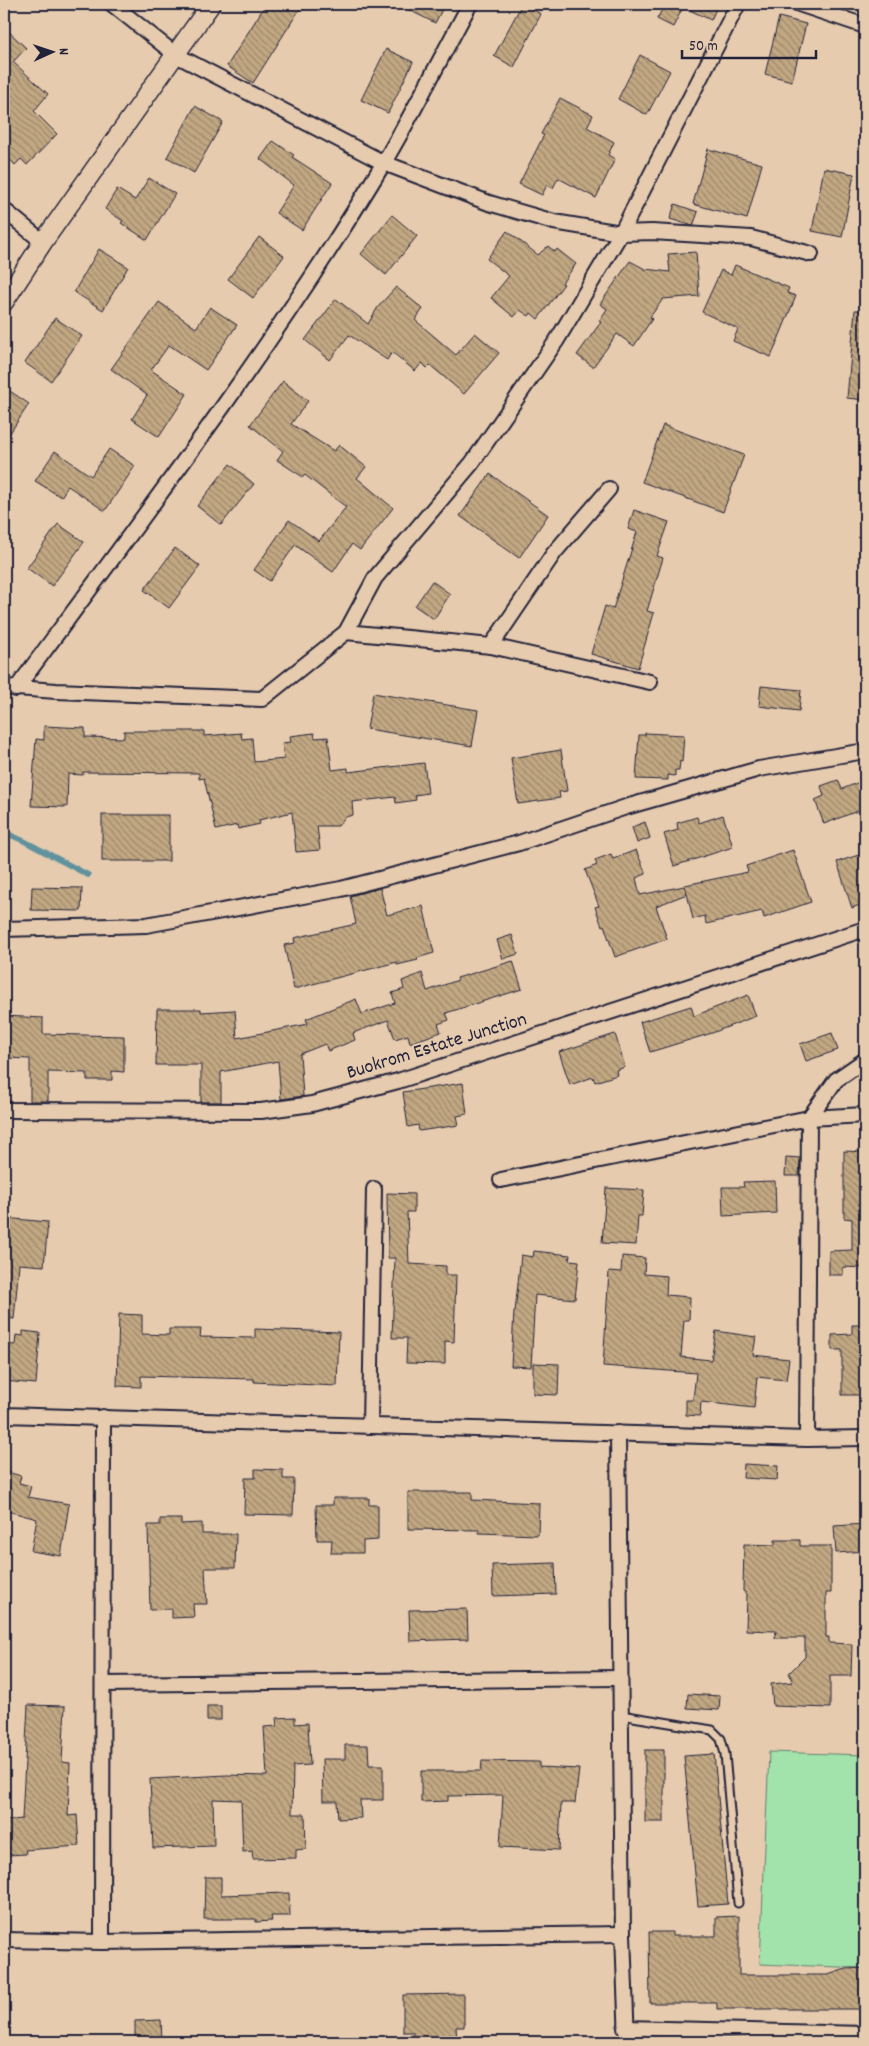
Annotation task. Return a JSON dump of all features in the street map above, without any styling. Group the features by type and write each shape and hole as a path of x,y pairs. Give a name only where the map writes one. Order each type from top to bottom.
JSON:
{"street":[{"path":"112,4 176,54 384,163 489,204 554,222 621,233 652,232 751,238 811,254"},
{"path":"4,302 43,242 211,4"},
{"path":"10,688 201,439 299,296 384,163 470,4"},
{"path":"10,688 262,699 346,632 375,578 472,463 557,340 621,233 738,4"},
{"path":"799,4 865,26"},
{"path":"4,210 43,242"},
{"path":"490,646 554,553 609,489"},
{"path":"346,632 490,646 650,682"},
{"path":"4,929 146,925 341,889 519,843 626,807 759,769 865,751"},
{"name":"Buokrom Estate Junction","path":"4,1110 262,1110 312,1104 398,1081 865,929"},
{"path":"807,1439 809,1118 836,1080 865,1060"},
{"path":"501,1180 809,1118 865,1116"},
{"path":"370,1426 374,1189"},
{"path":"4,1415 807,1439 865,1438"},
{"path":"102,1942 103,1417"},
{"path":"618,1433 623,1934 626,2035 865,2034"},
{"path":"103,1684 620,1678"},
{"path":"4,1940 102,1942 623,1934"}],"lane":[{"path":"621,1715 712,1730 721,1739 725,1754 738,1903"}],"green space":[{"path":"769,1752 865,1755 865,1968 760,1964"}],"building":[{"path":"266,4 303,4 253,83 227,66"},
{"path":"397,4 445,4 435,23"},
{"path":"522,4 541,14 514,67 494,56"},
{"path":"665,4 718,4 711,20 683,7 673,27 657,19"},
{"path":"779,17 806,24 792,81 765,74"},
{"path":"4,27 26,48 13,62 48,94 34,111 57,134 27,165 21,159 15,165 4,153"},
{"path":"386,49 413,62 388,113 361,100"},
{"path":"640,55 670,71 647,115 618,99"},
{"path":"560,98 593,115 587,127 614,142 608,155 615,159 596,198 558,178 553,188 547,185 542,195 519,184 544,135 541,134"},
{"path":"195,106 223,122 194,173 167,157"},
{"path":"273,141 294,155 292,157 332,183 302,230 276,213 294,185 260,159"},
{"path":"708,149 762,164 747,219 693,204"},
{"path":"824,168 854,174 842,237 812,231"},
{"path":"149,178 175,194 147,240 121,223 123,221 105,209 117,189 135,200"},
{"path":"675,204 698,212 693,226 670,219"},
{"path":"392,215 417,236 386,275 361,254"},
{"path":"507,231 538,255 548,246 555,252 557,249 576,264 538,319 531,313 529,316 520,310 514,317 491,298 509,276 487,259"},
{"path":"259,237 284,256 253,298 228,279"},
{"path":"99,249 128,267 103,310 74,292"},
{"path":"696,252 699,296 663,299 650,317 652,319 634,346 617,334 593,367 577,355 601,322 599,321 607,309 600,304 630,261 645,269 670,272 668,254"},
{"path":"735,265 789,288 787,293 796,296 771,357 733,341 738,329 702,312 721,270 731,275"},
{"path":"396,287 423,309 415,320 456,355 475,333 499,353 464,394 430,365 427,368 422,363 415,371 392,352 387,360 349,335 330,360 305,340 336,299 368,324 378,307"},
{"path":"159,302 196,328 210,307 237,325 206,370 169,345 151,370 187,394 159,437 132,419 147,395 111,369"},
{"path":"855,310 865,310 865,400 847,398"},
{"path":"55,318 82,336 51,381 25,363"},
{"path":"283,381 308,401 291,424 334,451 339,445 366,467 357,478 393,508 360,550 352,544 333,572 295,545 270,581 254,570 289,520 319,541 346,507 305,475 303,477 277,460 283,451 250,425"},
{"path":"4,387 29,404 4,442"},
{"path":"663,425 744,455 723,512 642,482"},
{"path":"109,449 135,466 105,511 68,486 61,497 35,481 55,451 91,476"},
{"path":"230,464 254,484 221,525 197,506"},
{"path":"490,474 548,515 519,558 460,516"},
{"path":"634,510 669,522 657,556 663,558 647,611 654,613 638,668 591,654 605,606 613,609 637,532 628,529"},
{"path":"58,524 84,542 52,586 27,568"},
{"path":"175,548 200,566 169,608 144,590"},
{"path":"432,581 450,594 434,619 415,606"},
{"path":"761,686 801,690 799,711 759,706"},
{"path":"373,693 478,710 472,746 367,729"},
{"path":"44,726 85,728 85,737 124,738 124,731 204,731 204,736 241,733 242,739 252,738 254,762 284,759 282,743 291,742 290,736 314,733 315,738 328,737 332,770 348,768 348,772 424,763 428,793 415,795 416,800 396,803 395,797 352,802 353,815 345,817 338,826 317,826 320,850 296,852 292,812 259,820 260,824 238,829 237,825 216,830 204,778 199,779 199,773 83,772 83,775 68,774 67,807 31,806 36,739 44,740"},
{"path":"645,733 684,735 682,762 680,761 679,770 675,770 675,776 668,775 668,780 636,779 639,735 645,735"},
{"path":"561,750 567,791 559,792 560,798 518,804 511,758"},
{"path":"838,780 842,789 865,780 865,808 824,824 815,800 824,796 821,786"},
{"path":"102,815 169,815 169,861 102,861"},
{"path":"723,815 733,847 674,866 664,834 678,830 677,823 697,817 699,823"},
{"path":"645,822 650,838 637,843 632,827"},
{"path":"636,850 646,874 636,878 640,895 684,886 687,894 656,906 667,939 615,957 604,925 602,926 595,907 599,906 585,870 597,865 595,860 611,854 613,859"},
{"path":"793,850 811,902 764,918 762,911 706,924 705,916 693,919 685,885 748,872 746,866"},
{"path":"865,853 865,903 852,908 837,862"},
{"path":"32,887 82,888 81,911 31,910"},
{"path":"380,888 387,915 423,906 434,953 417,958 418,960 397,965 397,962 294,989 284,945 295,943 294,938 356,924 350,896"},
{"path":"512,935 518,954 503,959 497,940"},
{"path":"513,961 522,989 446,1013 449,1020 438,1024 441,1032 410,1043 408,1035 395,1039 388,1020 353,1033 355,1040 328,1051 325,1044 300,1054 303,1096 281,1099 278,1061 221,1072 221,1102 201,1102 201,1065 156,1065 157,1009 201,1009 201,1012 235,1010 237,1038 308,1024 306,1019 356,999 362,1014 395,1003 392,993 404,989 402,981 422,973 427,991 458,980 457,978"},
{"path":"748,995 756,1016 712,1033 650,1052 640,1022 691,1006 694,1016"},
{"path":"4,1016 43,1018 43,1034 124,1036 124,1072 112,1071 112,1080 87,1080 87,1073 48,1072 48,1101 30,1101 30,1059 4,1058"},
{"path":"832,1033 838,1050 806,1061 800,1044"},
{"path":"615,1034 625,1067 616,1070 617,1075 595,1082 593,1077 570,1085 559,1052"},
{"path":"463,1083 467,1114 457,1116 459,1125 419,1131 418,1125 408,1127 403,1092"},
{"path":"844,1151 865,1152 865,1268 843,1267 843,1275 829,1275 829,1251 852,1250 852,1219 844,1218"},
{"path":"786,1157 800,1158 799,1176 785,1176"},
{"path":"775,1181 776,1213 723,1216 722,1187 744,1187 743,1182"},
{"path":"606,1188 644,1190 642,1216 638,1216 636,1245 602,1243"},
{"path":"387,1193 414,1194 414,1212 407,1212 409,1264 446,1266 446,1275 456,1275 454,1342 445,1341 445,1364 406,1363 407,1338 392,1338 395,1258 388,1258"},
{"path":"4,1218 48,1222 44,1266 19,1264 14,1319 4,1318"},
{"path":"534,1251 570,1255 569,1260 579,1261 575,1299 535,1295 531,1367 511,1366 514,1312 521,1255 533,1257"},
{"path":"622,1256 645,1258 644,1274 667,1276 666,1295 690,1297 689,1320 684,1320 681,1357 711,1360 716,1331 756,1337 753,1355 789,1359 786,1380 757,1377 754,1408 701,1402 700,1416 686,1415 686,1400 693,1400 696,1373 603,1366 609,1271 621,1272"},
{"path":"119,1314 142,1315 142,1334 169,1335 169,1329 201,1329 200,1337 255,1338 255,1329 339,1332 337,1386 254,1382 254,1379 141,1376 141,1387 117,1386"},
{"path":"852,1325 865,1325 865,1395 842,1395 842,1350 832,1350 832,1335 852,1334"},
{"path":"23,1331 40,1333 36,1384 4,1381 4,1344 15,1345 16,1335 23,1336"},
{"path":"533,1363 559,1364 558,1395 533,1394"},
{"path":"744,1464 778,1466 777,1480 743,1478"},
{"path":"255,1469 283,1470 283,1479 294,1479 293,1515 244,1514 245,1478 255,1478"},
{"path":"4,1471 21,1476 19,1483 31,1486 28,1497 69,1504 61,1556 31,1551 37,1519 4,1510"},
{"path":"408,1492 472,1492 472,1500 539,1503 538,1535 479,1533 479,1530 408,1529"},
{"path":"333,1498 369,1498 369,1505 378,1505 378,1540 363,1541 363,1553 331,1553 332,1540 317,1540 316,1505 333,1505"},
{"path":"160,1519 181,1519 181,1524 202,1523 202,1534 236,1534 235,1568 205,1568 207,1604 193,1604 194,1617 172,1618 172,1609 150,1610 148,1525 160,1525"},
{"path":"865,1524 865,1551 836,1553 834,1526"},
{"path":"775,1540 800,1540 800,1546 831,1546 831,1593 826,1593 826,1637 829,1637 829,1643 852,1644 851,1676 830,1676 830,1708 773,1706 771,1684 793,1682 789,1673 805,1657 805,1638 775,1638 776,1631 746,1630 747,1594 743,1591 744,1544 775,1545"},
{"path":"555,1563 556,1594 493,1596 492,1565"},
{"path":"467,1609 468,1639 410,1641 409,1610"},
{"path":"688,1694 720,1696 719,1710 687,1708"},
{"path":"28,1705 65,1706 62,1762 70,1763 68,1816 77,1815 79,1846 25,1850 26,1854 8,1855 7,1852 4,1852 4,1821 22,1819"},
{"path":"207,1706 221,1706 221,1720 207,1720"},
{"path":"295,1717 295,1724 308,1723 310,1765 293,1766 292,1814 305,1814 306,1849 296,1850 296,1858 253,1859 252,1851 243,1852 241,1800 213,1799 214,1846 153,1848 150,1779 227,1775 267,1776 264,1727 277,1726 276,1718"},
{"path":"345,1745 368,1745 369,1765 383,1765 383,1800 360,1800 361,1818 338,1819 337,1801 323,1801 322,1759 345,1759"},
{"path":"645,1750 664,1750 664,1822 645,1822"},
{"path":"714,1754 728,1904 698,1906 684,1756"},
{"path":"482,1761 539,1762 539,1767 579,1769 575,1803 561,1803 559,1850 500,1847 503,1795 448,1796 448,1801 421,1802 421,1771 481,1771"},
{"path":"205,1877 221,1877 221,1895 289,1893 290,1916 271,1916 272,1921 256,1922 256,1919 204,1919"},
{"path":"739,1916 739,1975 828,1975 846,1969 865,1968 865,2009 717,2009 717,2003 650,2003 649,1932 672,1932 672,1936 716,1936 716,1917"},
{"path":"464,1994 464,2027 456,2027 457,2042 414,2042 413,2032 403,2032 403,1995"},
{"path":"161,2020 162,2042 135,2042 135,2021"}],"waterway":[{"path":"4,832 88,875"}]}
